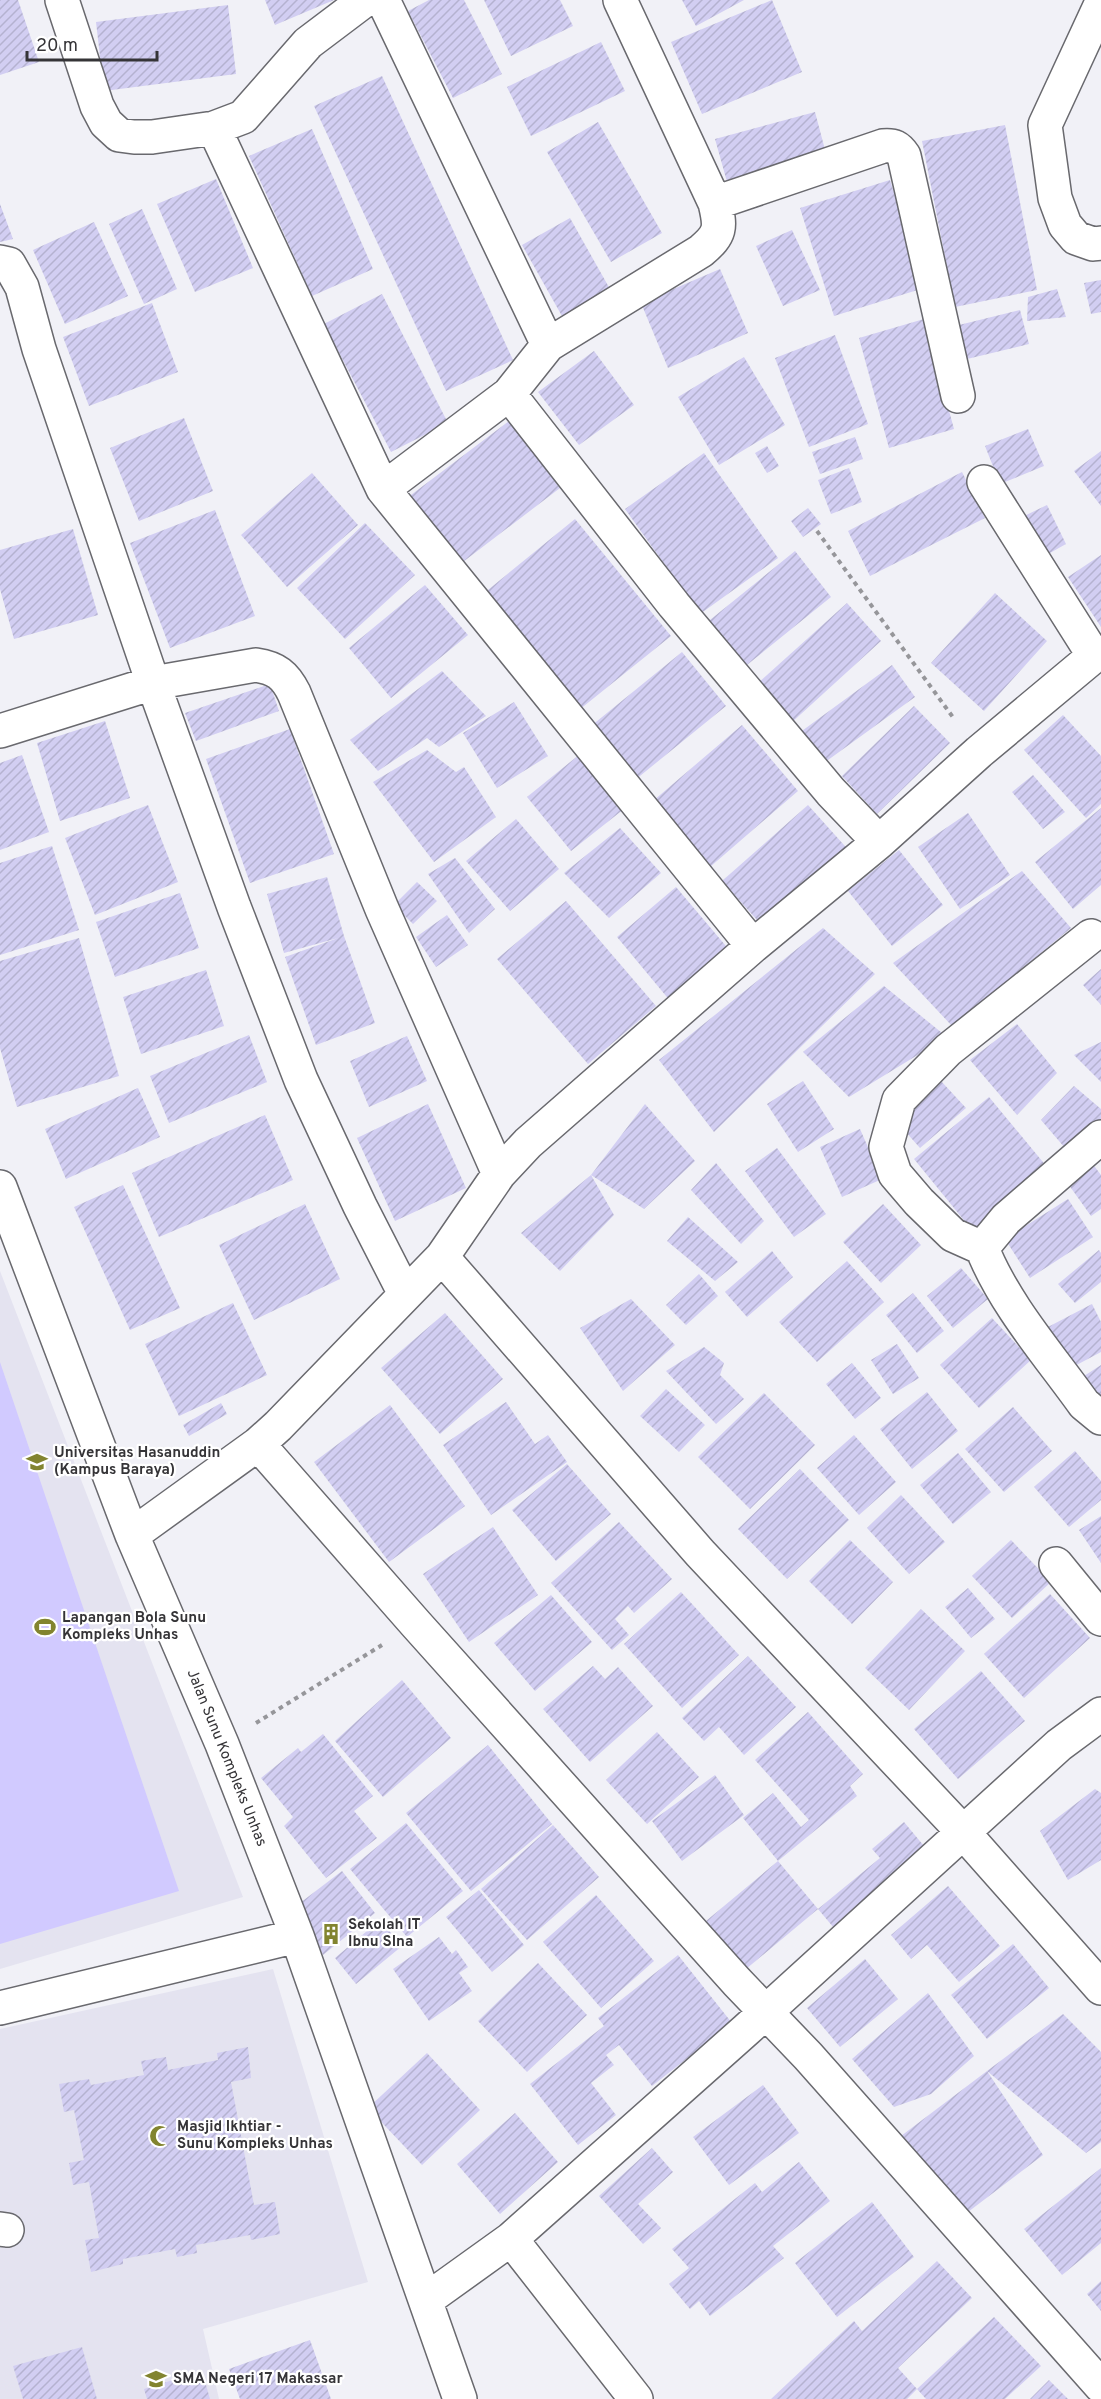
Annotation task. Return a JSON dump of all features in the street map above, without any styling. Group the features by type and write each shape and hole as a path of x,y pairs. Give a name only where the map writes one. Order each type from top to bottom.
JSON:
{"street":[{"path":"62,0 97,106 106,123 118,135 134,138 214,128 243,117 308,43 365,0"},
{"path":"382,0 548,345"},
{"path":"383,489 509,394 548,345 701,251 718,233 719,222 715,203 620,0"},
{"path":"1101,4 1045,125 1055,198 1065,225 1076,238 1093,244 1101,243"},
{"path":"214,128 383,489 753,946"},
{"path":"715,203 883,146 893,145 900,149 904,156 958,396"},
{"path":"0,262 9,264 22,287 39,349 153,683 234,907 301,1080 360,1206 405,1294"},
{"path":"509,394 674,604 831,792 879,842"},
{"path":"132,1535 258,1444 442,1257 499,1174 528,1143 753,946 879,842 979,752 1098,654 984,482"},
{"path":"0,731 153,683 256,665 269,667 282,673 288,681 382,909 499,1174"},
{"path":"1091,936 948,1050 899,1100 886,1147 895,1174 919,1202 953,1236 982,1248 991,1272 1003,1291 1084,1404 1101,1418"},
{"path":"982,1248 1006,1219 1101,1137"},
{"name":"Jalan Sunu Kompleks Unhas","path":"0,1187 132,1535 222,1744 297,1936 460,2399"},
{"path":"442,1257 700,1553 963,1832 1101,1988"},
{"path":"258,1444 416,1624 737,1982 766,2010 1101,2386"},
{"path":"1056,1564 1101,1619"},
{"path":"426,2300 511,2239 1059,1745 1101,1714"},
{"path":"0,2008 297,1936"},
{"path":"511,2239 636,2399"}],"path":[{"path":"817,531 979,752"},
{"path":"222,1744 416,1624"}],"shaded area":[{"name":"Lapangan Bola Sunu Kompleks Unhas","path":"0,1271 243,1897 0,1969"},
{"name":"Lapangan Bola Sunu Kompleks Unhas","path":"0,1362 179,1891 0,1944"},
{"path":"273,1969 368,2282 203,2329 219,2399 0,2399 0,2029"}],"building":[{"path":"0,0 18,0 39,62 0,75"},
{"path":"265,0 334,0 275,25"},
{"path":"429,0 464,0 502,74 453,98 408,11"},
{"path":"484,0 560,0 573,26 511,56"},
{"path":"682,0 744,0 696,26"},
{"path":"772,0 802,72 702,114 671,42"},
{"path":"228,5 236,74 104,91 96,22"},
{"path":"601,42 625,91 531,136 507,87"},
{"path":"382,76 513,360 446,391 314,106"},
{"path":"815,112 828,161 729,189 715,139"},
{"path":"598,122 662,233 611,262 547,152"},
{"path":"1005,125 1037,290 955,307 922,141"},
{"path":"312,129 373,269 312,296 249,156"},
{"path":"216,179 253,268 195,292 157,204"},
{"path":"890,180 924,288 834,316 800,208"},
{"path":"0,204 13,239 0,242"},
{"path":"142,209 177,289 144,304 109,224"},
{"path":"570,218 615,298 567,325 522,245"},
{"path":"94,222 128,296 65,324 33,250"},
{"path":"792,230 820,290 783,306 756,246"},
{"path":"720,269 748,333 668,368 641,303"},
{"path":"1101,280 1101,312 1091,314 1084,283"},
{"path":"1057,289 1066,317 1027,321 1028,297"},
{"path":"382,294 448,423 391,452 324,324"},
{"path":"152,303 178,372 89,406 63,337"},
{"path":"1020,310 1029,344 967,359 959,325"},
{"path":"924,319 954,429 889,448 859,338"},
{"path":"835,335 868,424 809,447 775,358"},
{"path":"594,351 634,405 579,445 538,392"},
{"path":"744,357 785,425 719,465 678,397"},
{"path":"184,418 213,491 139,521 110,448"},
{"path":"509,421 560,488 459,565 407,498"},
{"path":"1028,429 1044,466 1000,484 985,446"},
{"path":"855,437 863,459 820,474 812,452"},
{"path":"767,446 779,466 767,473 755,453"},
{"path":"1101,451 1101,506 1074,471"},
{"path":"704,453 778,558 700,614 625,509"},
{"path":"849,468 862,502 831,514 818,480"},
{"path":"962,472 985,518 870,576 848,531"},
{"path":"312,473 358,525 287,587 241,535"},
{"path":"1047,505 1066,544 1041,558 1020,518"},
{"path":"808,508 821,524 803,537 791,521"},
{"path":"215,510 255,616 170,648 130,543"},
{"path":"575,519 671,636 579,710 483,594"},
{"path":"365,523 415,575 345,639 297,588"},
{"path":"73,529 98,615 14,639 0,589 0,550"},
{"path":"795,551 831,597 742,669 705,624"},
{"path":"1101,555 1101,627 1068,577"},
{"path":"425,585 468,635 391,698 349,648"},
{"path":"995,593 1047,641 984,711 931,663"},
{"path":"847,603 881,641 790,724 756,685"},
{"path":"682,652 726,706 635,780 591,726"},
{"path":"892,665 915,697 817,768 795,736"},
{"path":"442,671 486,716 439,747 427,738 378,771 350,740"},
{"path":"270,684 279,711 196,741 185,713"},
{"path":"514,702 548,756 497,788 463,733"},
{"path":"914,706 950,743 877,814 842,776"},
{"path":"1063,715 1101,756 1101,804 1086,818 1024,750"},
{"path":"105,721 130,798 60,821 37,743"},
{"path":"742,725 798,791 710,867 653,801"},
{"path":"290,729 334,854 250,883 206,759"},
{"path":"427,750 456,772 464,767 496,817 434,862 373,782"},
{"path":"585,750 629,805 571,851 527,797"},
{"path":"22,755 49,832 0,850 0,763"},
{"path":"1033,775 1065,812 1043,829 1012,792"},
{"path":"148,805 178,882 95,915 65,838"},
{"path":"808,805 853,855 767,931 722,881"},
{"path":"1101,808 1101,885 1073,909 1035,862"},
{"path":"968,813 1010,875 960,909 918,847"},
{"path":"516,819 559,869 510,911 466,861"},
{"path":"620,828 661,873 609,918 564,873"},
{"path":"52,846 79,930 0,955 0,863"},
{"path":"899,850 943,905 892,946 848,891"},
{"path":"455,858 495,909 469,933 428,874"},
{"path":"1022,871 1071,928 952,1026 893,963"},
{"path":"327,877 344,936 375,1023 316,1045 285,957 338,938 284,953 267,894"},
{"path":"417,882 437,901 413,924 394,905"},
{"path":"676,887 731,952 671,1002 617,937"},
{"path":"180,893 199,948 115,977 96,922"},
{"path":"566,901 656,1006 588,1064 497,959"},
{"path":"447,915 468,945 436,967 416,937"},
{"path":"823,928 875,974 714,1132 659,1060"},
{"path":"79,938 119,1076 17,1107 0,1048 0,961"},
{"path":"1101,969 1101,1005 1083,985"},
{"path":"206,970 224,1026 141,1054 123,997"},
{"path":"884,986 947,1037 849,1097 803,1052"},
{"path":"1017,1024 1057,1073 1017,1115 970,1060"},
{"path":"249,1035 267,1082 169,1123 150,1076"},
{"path":"407,1036 427,1081 369,1107 350,1061"},
{"path":"1101,1042 1101,1082 1074,1055"},
{"path":"803,1081 834,1129 798,1152 767,1104"},
{"path":"941,1081 966,1108 920,1148 896,1121"},
{"path":"1074,1086 1101,1109 1101,1123 1071,1155 1041,1120"},
{"path":"138,1088 160,1137 66,1179 45,1129"},
{"path":"989,1097 1052,1173 976,1235 914,1159"},
{"path":"428,1104 466,1188 395,1221 357,1138"},
{"path":"645,1104 695,1161 644,1209 591,1175"},
{"path":"265,1115 293,1180 159,1237 132,1173"},
{"path":"860,1129 882,1179 842,1197 820,1147"},
{"path":"777,1148 826,1214 794,1237 745,1171"},
{"path":"716,1163 764,1221 741,1244 691,1190"},
{"path":"1092,1163 1101,1175 1101,1209 1091,1216 1066,1181"},
{"path":"591,1175 614,1215 560,1271 521,1233"},
{"path":"123,1185 180,1308 130,1330 74,1207"},
{"path":"1068,1199 1093,1237 1030,1278 1005,1239"},
{"path":"305,1204 340,1279 254,1320 219,1245"},
{"path":"883,1204 921,1245 881,1283 843,1242"},
{"path":"688,1217 738,1262 715,1281 667,1241"},
{"path":"1099,1250 1101,1253 1101,1282 1075,1303 1058,1284"},
{"path":"772,1251 793,1277 747,1317 725,1292"},
{"path":"847,1261 884,1302 817,1362 779,1322"},
{"path":"961,1268 988,1299 953,1328 927,1296"},
{"path":"699,1274 718,1296 686,1325 666,1305"},
{"path":"913,1293 944,1331 917,1353 886,1315"},
{"path":"631,1299 675,1345 623,1391 580,1328"},
{"path":"233,1303 267,1375 179,1416 145,1344"},
{"path":"1092,1304 1101,1322 1101,1352 1069,1369 1048,1327"},
{"path":"445,1313 503,1379 440,1434 381,1368"},
{"path":"992,1318 1031,1360 979,1408 940,1365"},
{"path":"897,1344 919,1378 893,1394 871,1360"},
{"path":"704,1347 724,1363 720,1375 744,1399 716,1424 666,1371"},
{"path":"852,1363 881,1398 855,1419 826,1384"},
{"path":"1101,1365 1101,1403 1084,1376"},
{"path":"666,1389 705,1425 679,1452 640,1416"},
{"path":"927,1392 958,1431 912,1469 880,1429"},
{"path":"764,1393 815,1445 750,1509 698,1457"},
{"path":"506,1402 535,1444 548,1435 567,1462 491,1515 443,1445"},
{"path":"221,1403 227,1414 189,1436 183,1425"},
{"path":"390,1405 465,1506 389,1562 314,1462"},
{"path":"1013,1407 1052,1451 1004,1492 965,1449"},
{"path":"854,1435 896,1482 859,1515 817,1468"},
{"path":"1075,1451 1101,1481 1101,1500 1069,1527 1034,1487"},
{"path":"958,1453 991,1492 953,1524 920,1485"},
{"path":"567,1464 611,1514 556,1561 512,1510"},
{"path":"800,1469 849,1520 787,1579 738,1529"},
{"path":"901,1495 945,1542 909,1574 867,1528"},
{"path":"1101,1516 1101,1563 1079,1530"},
{"path":"619,1522 672,1579 634,1613 628,1606 615,1619 629,1635 612,1650 551,1583"},
{"path":"493,1527 538,1595 469,1642 423,1574"},
{"path":"850,1540 893,1582 852,1624 809,1581"},
{"path":"1011,1540 1051,1582 1012,1618 972,1576"},
{"path":"968,1588 995,1619 971,1638 945,1607"},
{"path":"681,1592 739,1655 682,1708 624,1644"},
{"path":"1050,1594 1090,1638 1024,1698 984,1654"},
{"path":"551,1595 592,1642 535,1691 494,1643"},
{"path":"921,1609 965,1651 909,1710 865,1668"},
{"path":"748,1656 796,1707 744,1755 719,1727 704,1741 682,1718"},
{"path":"593,1666 605,1679 618,1667 653,1706 590,1762 543,1709"},
{"path":"981,1671 1025,1721 958,1779 914,1729"},
{"path":"402,1680 451,1738 383,1797 335,1741"},
{"path":"808,1712 863,1774 850,1786 857,1796 778,1861 743,1818 773,1793 801,1827 809,1820 755,1760"},
{"path":"657,1732 699,1777 647,1824 606,1780"},
{"path":"323,1734 373,1796 354,1811 377,1838 326,1878 284,1826 293,1817 261,1778 298,1748 301,1752"},
{"path":"488,1745 552,1824 471,1891 406,1813"},
{"path":"715,1775 744,1815 682,1861 652,1821"},
{"path":"1095,1789 1101,1793 1101,1860 1068,1880 1040,1831"},
{"path":"904,1822 924,1846 899,1867 908,1878 839,1934 818,1909 880,1858 872,1849"},
{"path":"406,1823 463,1891 407,1937 350,1869"},
{"path":"553,1825 599,1877 527,1940 481,1889"},
{"path":"778,1861 818,1909 746,1969 706,1921"},
{"name":"Sekolah IT Ibnu SIna","path":"342,1871 375,1913 323,1955 300,1903"},
{"path":"948,1886 1000,1946 959,1982 927,1945 911,1959 891,1935"},
{"path":"479,1890 524,1945 492,1972 446,1917"},
{"path":"596,1895 654,1961 601,2008 543,1942"},
{"path":"380,1920 402,1946 356,1984 335,1958"},
{"path":"439,1937 452,1954 456,1950 468,1967 459,1973 472,1991 429,2021 393,1969"},
{"path":"1013,1944 1049,1988 987,2039 951,1995"},
{"path":"678,1955 732,2023 652,2086 619,2045 606,2055 614,2065 591,2083 616,2115 578,2145 530,2084 604,2026 598,2018"},
{"path":"865,1959 898,1999 840,2047 807,2008"},
{"path":"538,1963 587,2015 527,2072 478,2021"},
{"path":"928,1993 974,2056 931,2094 894,2107 852,2059"},
{"path":"1063,2014 1101,2052 1101,2142 1086,2153 987,2071"},
{"name":"Masjid Ikhtiar - Sunu Kompleks Unhas","path":"248,2047 251,2078 231,2082 254,2205 275,2202 280,2234 251,2240 250,2235 196,2245 197,2253 177,2257 175,2249 123,2259 123,2264 91,2272 85,2240 99,2238 89,2182 73,2185 69,2163 84,2160 74,2110 64,2112 59,2084 89,2079 91,2085 144,2075 141,2061 166,2057 168,2070 218,2060 217,2053"},
{"path":"427,2053 480,2110 422,2165 368,2108"},
{"path":"987,2071 1043,2155 968,2212 901,2136"},
{"path":"763,2085 799,2133 729,2185 693,2137"},
{"path":"515,2113 558,2162 500,2214 457,2164"},
{"path":"652,2148 673,2172 638,2204 661,2228 643,2244 599,2196"},
{"path":"799,2162 830,2201 773,2246 784,2258 710,2316 699,2301 690,2309 669,2284 689,2268 672,2249 755,2183 762,2192"},
{"path":"1101,2168 1101,2243 1062,2275 1024,2229"},
{"path":"872,2202 914,2257 837,2317 795,2263"},
{"path":"937,2261 972,2298 898,2368 917,2389 907,2399 771,2399 854,2321 862,2331"},
{"path":"1101,2281 1101,2311 1087,2294"},
{"path":"994,2317 1041,2366 1005,2399 926,2399 917,2389"},
{"path":"310,2340 331,2399 240,2399 229,2369"},
{"path":"82,2347 97,2399 23,2399 13,2366"},
{"path":"202,2371 210,2399 147,2399 144,2389"},
{"path":"1049,2380 1068,2399 1030,2399"}],"place":[{"name":"Universitas Hasanuddin (Kampus Baraya)","path":"37,1462"},
{"name":"Lapangan Bola Sunu Kompleks Unhas","path":"45,1627"},
{"name":"Sekolah IT Ibnu SIna","path":"331,1934"},
{"name":"Masjid Ikhtiar - Sunu Kompleks Unhas","path":"160,2136"},
{"name":"SMA Negeri 17 Makassar","path":"156,2379"}]}
